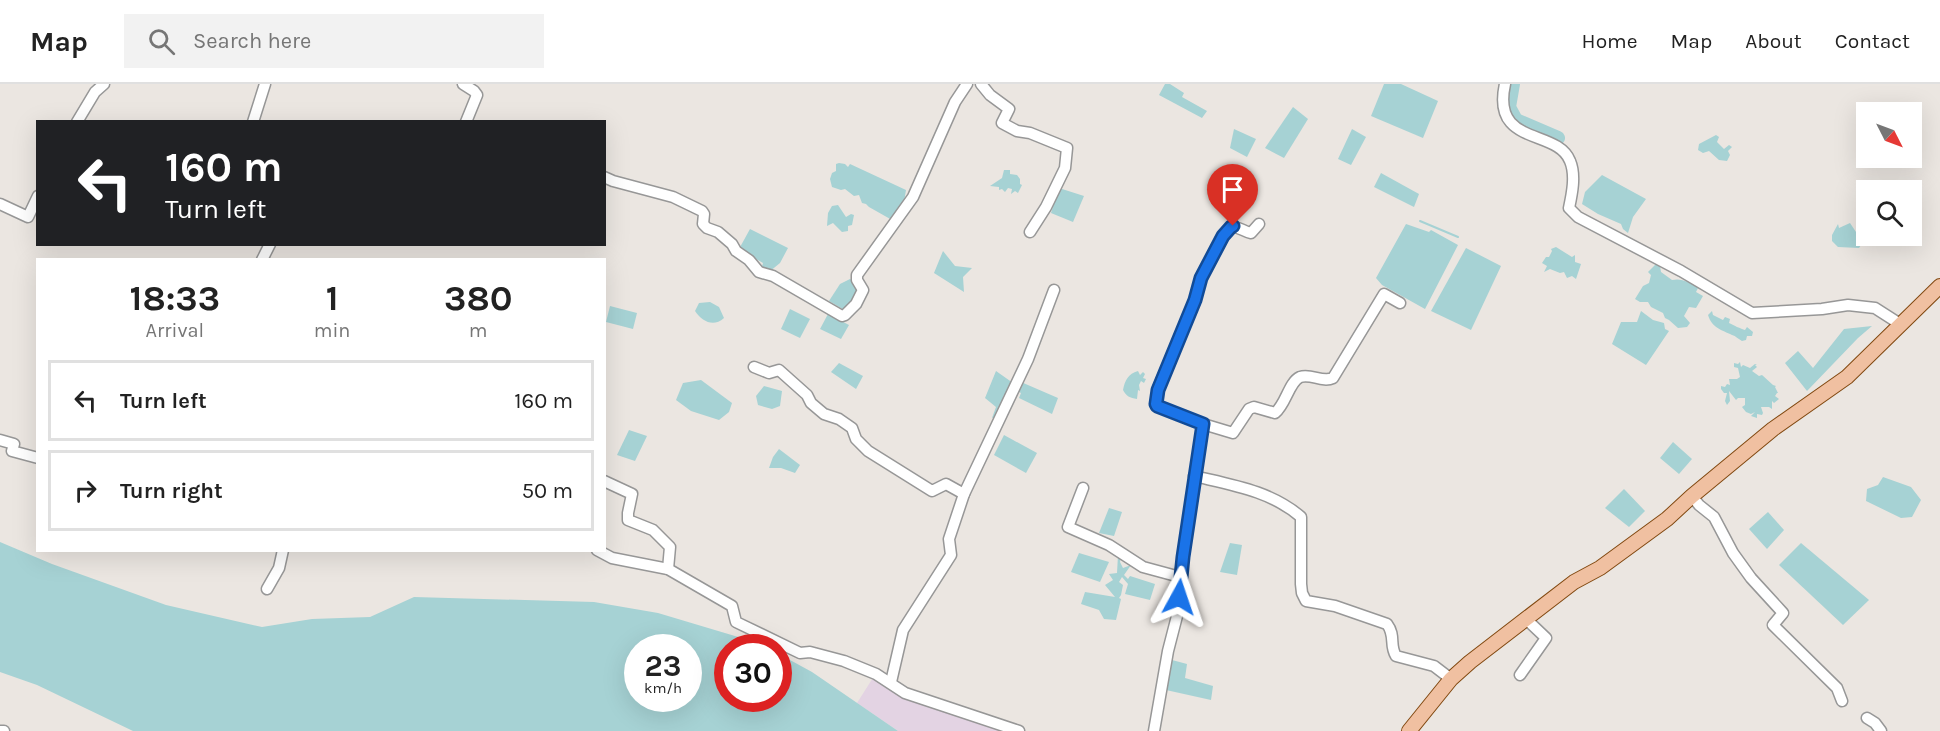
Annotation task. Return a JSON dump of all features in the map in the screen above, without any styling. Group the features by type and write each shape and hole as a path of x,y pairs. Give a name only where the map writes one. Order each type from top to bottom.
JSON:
{"main road":[{"path":"1409,731 1451,680 1470,662 1574,582 1600,568 1667,519 1773,429 1847,377 1940,286"}],"street":[{"path":"78,120 95,92 104,84"},
{"path":"254,120 265,84"},
{"path":"463,84 474,91 477,96 467,120"},
{"path":"606,178 673,197 702,211 703,224 718,232 732,244 736,251 749,260 759,272 773,276 842,316 856,304 862,290 857,275 913,197 955,102 967,84"},
{"path":"981,84 990,95 1009,109 1002,123 1017,131 1024,131 1068,148 1065,168 1046,207 1030,232"},
{"path":"1505,84 1504,110 1516,129 1559,148 1570,161 1572,190 1569,208 1578,217 1681,271 1752,313 1822,309 1848,305 1875,308 1900,324"},
{"path":"0,204 28,217 36,200"},
{"path":"1259,224 1251,232 1239,227 1231,227 1223,236 1201,278 1195,300 1158,390 1157,406 1233,433 1249,409 1254,407 1275,412 1280,408 1296,380 1303,376 1326,381 1333,378 1384,294 1400,303"},
{"path":"891,682 903,630 951,555 949,539 964,494 1028,359 1054,290"},
{"path":"754,367 770,373 778,370 807,395 811,403 824,414 839,419 852,428 856,439 868,451 932,491 946,484 964,494"},
{"path":"1154,731 1168,651 1177,616 1180,577 1203,424"},
{"path":"0,440 14,444 12,451 36,457"},
{"path":"1194,476 1254,490 1289,506 1301,517 1301,584 1306,601 1335,606 1387,624 1393,637 1393,651 1396,656 1434,666 1451,680"},
{"path":"606,482 632,494 628,520 653,530 670,547 669,569"},
{"path":"1083,488 1068,527 1109,545 1143,567 1180,577"},
{"path":"1692,496 1714,517 1733,554 1783,613 1773,625 1837,688 1842,701"},
{"path":"267,589 279,568 283,552"},
{"path":"601,552 612,558 669,569 732,606 735,622 800,653 810,652 844,661 876,674 905,693 1019,731"},
{"path":"1520,675 1546,638 1525,618"},
{"path":"1867,718 1881,731"}],"shaded area":[{"path":"876,673 898,693 934,699 1026,731 898,731 857,703"}],"water":[{"path":"1165,84 1170,84 1184,93 1182,97 1207,111 1202,118 1159,95"},
{"path":"1384,84 1401,84 1438,101 1423,138 1371,116"},
{"path":"1293,107 1308,119 1284,158 1265,148"},
{"path":"1234,129 1256,139 1247,157 1230,148"},
{"path":"1352,129 1366,137 1351,165 1338,159"},
{"path":"1716,135 1719,137 1717,142 1724,149 1729,145 1732,147 1728,151 1730,155 1727,161 1719,160 1709,151 1703,153 1698,150 1699,144"},
{"path":"836,164 848,167 850,164 906,190 904,202 892,220 862,203 859,195 854,196 845,189 832,187 830,179 832,173 836,171"},
{"path":"1004,170 1010,170 1010,174 1017,175 1020,179 1022,185 1018,193 1015,191 1011,194 1012,189 1008,188 1005,192 1002,189 999,190 999,187 990,186 1002,178"},
{"path":"1381,173 1419,194 1414,207 1374,187"},
{"path":"1602,175 1646,199 1633,217 1628,233 1621,224 1582,204 1585,192"},
{"path":"1059,188 1084,196 1073,222 1051,213"},
{"path":"838,205 846,217 854,215 848,231 842,232 833,223 827,226 828,213 832,206"},
{"path":"1850,223 1856,232 1856,246 1860,246 1859,248 1838,247 1832,241 1832,235 1838,224 1839,228"},
{"path":"1406,224 1429,232 1431,230 1458,245 1425,309 1382,285 1376,278"},
{"path":"750,229 788,248 780,263 769,272 761,270 763,263 739,249"},
{"path":"1556,247 1572,257 1575,255 1575,262 1581,264 1576,279 1572,276 1567,278 1564,272 1560,273 1550,269 1544,272 1547,266 1542,263 1546,257 1549,257 1551,249"},
{"path":"1466,248 1501,266 1471,330 1431,311"},
{"path":"943,251 955,266 972,268 963,277 964,292 934,273"},
{"path":"1656,264 1660,266 1661,272 1672,280 1688,282 1698,288 1696,292 1703,296 1696,308 1689,307 1684,316 1690,323 1687,327 1678,328 1665,318 1663,313 1651,307 1648,302 1635,299 1643,286 1649,283 1651,275 1648,272"},
{"path":"850,279 855,282 858,291 846,311 829,301 840,284"},
{"path":"710,302 719,307 724,318 716,323 701,318 695,311 699,303"},
{"path":"610,306 637,313 633,329 606,322"},
{"path":"790,309 810,319 800,338 781,329"},
{"path":"1641,311 1653,320 1664,323 1665,329 1669,331 1646,365 1612,344 1621,322 1637,322"},
{"path":"1712,311 1713,315 1723,320 1725,317 1730,319 1729,323 1737,327 1745,330 1747,327 1753,332 1752,336 1747,336 1746,340 1742,341 1718,328 1708,315"},
{"path":"828,314 849,325 841,339 820,329"},
{"path":"1872,326 1807,391 1785,363 1798,351 1813,368 1844,329"},
{"path":"1740,362 1741,367 1743,365 1750,368 1757,365 1752,371 1759,376 1762,375 1776,386 1778,393 1775,396 1779,399 1774,403 1772,401 1772,409 1761,407 1763,413 1762,415 1757,414 1757,418 1751,416 1755,412 1751,414 1742,407 1745,405 1745,398 1736,400 1729,391 1730,401 1727,405 1725,401 1727,393 1721,389 1721,386 1730,385 1729,379 1740,377 1734,363"},
{"path":"839,363 863,376 856,389 831,372"},
{"path":"996,371 1013,383 1008,396 1004,395 996,417 992,418 996,407 985,398"},
{"path":"1138,371 1140,375 1143,372 1145,374 1143,378 1146,379 1139,385 1140,391 1138,390 1137,399 1128,396 1123,390 1128,378"},
{"path":"701,380 732,403 729,412 719,420 691,411 676,400 683,383"},
{"path":"1021,382 1058,398 1052,414 1019,398 1021,393 1017,391"},
{"path":"764,386 782,391 780,406 772,409 758,405 756,396"},
{"path":"629,430 647,436 635,461 617,455"},
{"path":"1004,435 1037,453 1026,473 994,455"},
{"path":"1673,442 1692,459 1679,474 1660,458"},
{"path":"779,449 800,465 795,473 781,468 769,468"},
{"path":"1883,477 1911,487 1921,500 1912,517 1901,518 1866,501 1867,489 1878,485"},
{"path":"1624,489 1645,511 1629,527 1605,508"},
{"path":"1109,508 1122,512 1114,536 1099,533"},
{"path":"1768,512 1784,530 1767,549 1749,529"},
{"path":"0,542 52,564 166,605 262,627 312,619 370,617 414,597 594,602 658,613 728,634 714,634 714,712 792,712 792,661 812,672 898,731 133,731 37,685 0,672"},
{"path":"1230,543 1242,545 1237,575 1220,572"},
{"path":"1801,543 1869,600 1843,625 1779,565"},
{"path":"1079,553 1109,562 1100,582 1071,572"},
{"path":"1118,555 1121,557 1120,562 1123,568 1131,565 1124,575 1128,579 1130,576 1155,584 1150,600 1125,594 1128,584 1122,577 1119,582 1123,585 1116,620 1104,619 1099,610 1081,604 1085,592 1115,597 1105,585 1113,580 1109,574 1117,573"},
{"path":"1172,660 1187,664 1185,678 1213,686 1211,700 1166,690"}],"waterway":[{"path":"1513,84 1509,107 1516,120 1558,138"},
{"path":"1420,221 1458,237"}],"route":[{"path":"1179,597 1203,424 1157,406 1156,402 1158,390 1195,300 1201,278 1223,236 1233,226"}]}
